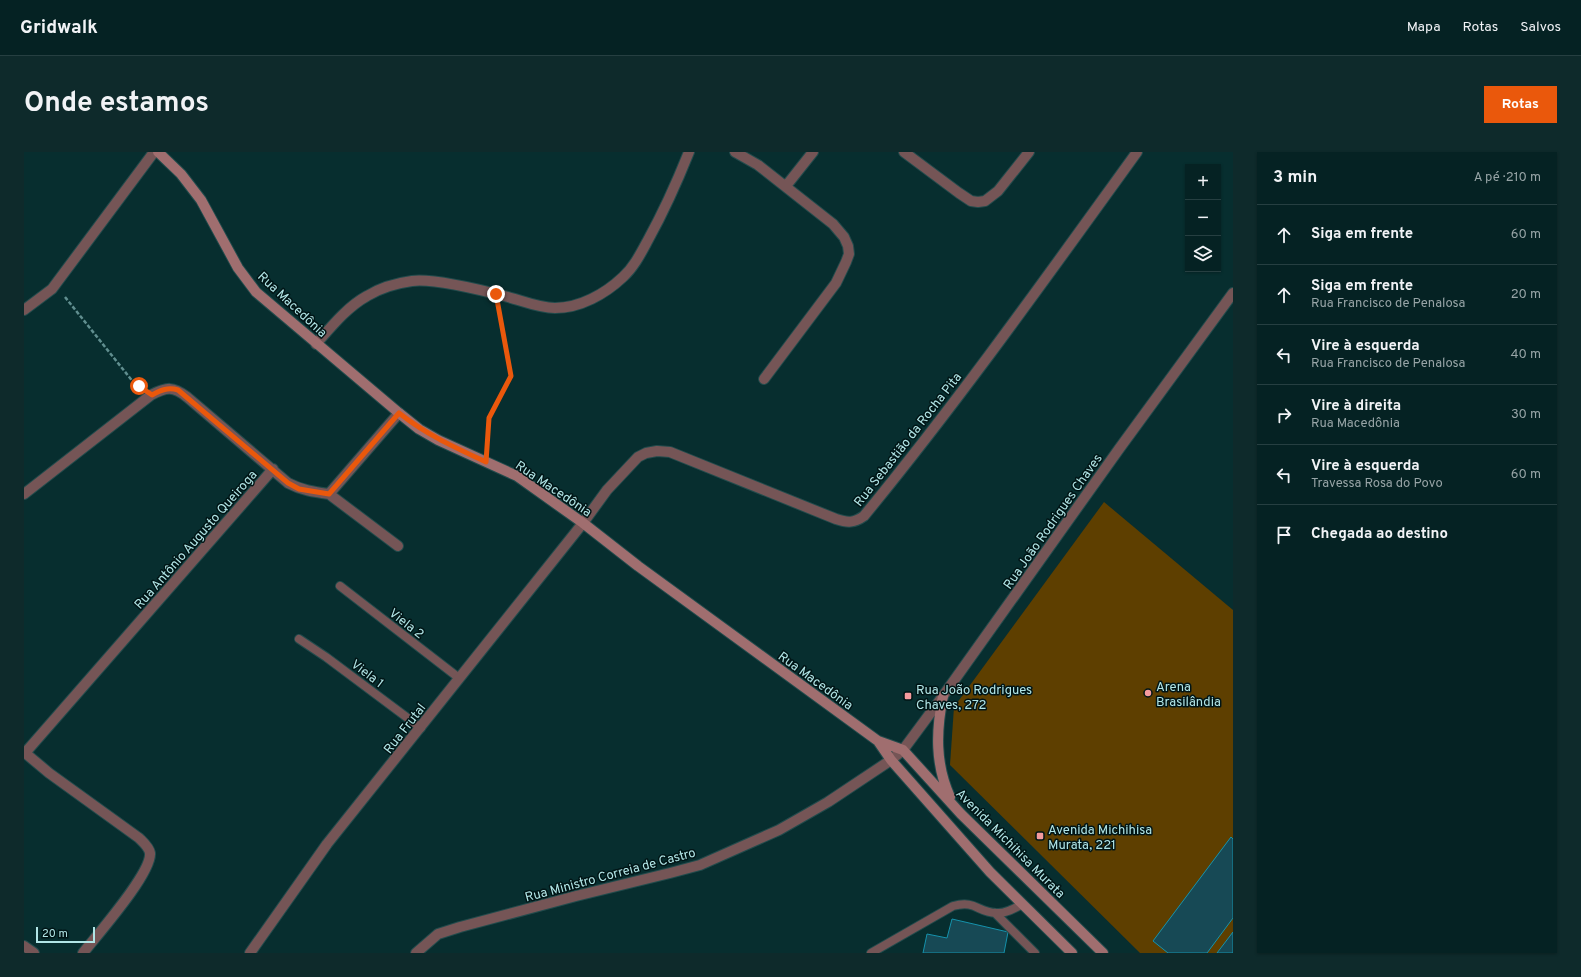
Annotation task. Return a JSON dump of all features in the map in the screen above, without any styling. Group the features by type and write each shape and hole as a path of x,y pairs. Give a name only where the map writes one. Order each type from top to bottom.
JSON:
{"street":[{"path":"24,310 56,285 154,152"},
{"name":"Rua Macedônia","path":"158,152 182,174 201,200 238,268 256,292 399,413 419,429 438,440 516,476 583,523 638,566 878,741 902,750"},
{"path":"316,344 340,318 366,296 399,283 414,280 436,282 555,308 579,304 602,294 623,277 636,262 658,221 689,152"},
{"path":"735,152 758,165 833,224 844,237 848,246 849,254 836,283 764,379"},
{"path":"786,186 814,152"},
{"path":"904,152 959,193 971,201 978,202 985,201 998,191 1029,152"},
{"name":"Rua Sebastião da Rocha Pita","path":"583,523 607,490 638,457 646,453 657,452 670,452 685,457 836,519 846,522 857,521 864,516 908,463 1057,263 1136,152"},
{"name":"Rua João Rodrigues Chaves","path":"891,760 902,750 943,696 1119,449 1233,293"},
{"name":"Rua Antônio Augusto Queiroga","path":"24,494 152,395 164,389 172,388 178,390 273,469 25,752"},
{"path":"329,494 399,413"},
{"path":"273,469 288,483 299,489 329,494 398,546"},
{"name":"Rua Frutal","path":"250,953 327,844 583,523"},
{"path":"943,696 939,718 938,756 945,787 953,804"},
{"name":"Rua Macedônia","path":"878,741 891,760"},
{"name":"Avenida Michihisa Murata","path":"902,750 953,804 1103,953"},
{"path":"25,752 48,773 139,838 150,852 149,859 141,878 83,953"},
{"path":"891,760 990,872 1072,953"},
{"name":"Rua Ministro Correia de Castro","path":"416,953 438,934 460,927 700,865 779,830 828,802 891,760"},
{"path":"24,946 34,953"}],"lane":[{"name":"Viela 2","path":"340,586 459,678"},
{"name":"Viela 1","path":"299,639 326,656 421,728"},
{"path":"871,953 953,906 963,903 995,913 1005,912 1022,904"},
{"path":"995,913 1035,953"}],"path":[{"path":"56,285 134,382 152,395"},
{"path":"486,462 489,418 511,376 496,294"}],"shaded area":[{"path":"1104,502 1233,610 1233,953 1140,953 950,765 954,707"}],"building":[{"path":"1231,837 1233,839 1233,918 1207,953 1168,953 1153,941"},
{"path":"952,919 1008,932 1004,953 923,953 927,934 947,938"},
{"path":"1233,932 1233,953 1217,953"}],"place":[{"name":"Arena Brasilândia","path":"1148,693"},
{"name":"Rua João Rodrigues Chaves, 272","path":"908,696"},
{"name":"Avenida Michihisa Murata, 221","path":"1040,836"}],"route":[{"path":"139,386 152,395 164,389 172,388 178,390 288,483 299,489 329,494 399,413 419,429 438,440 486,462 489,418 511,376 496,294"}]}
